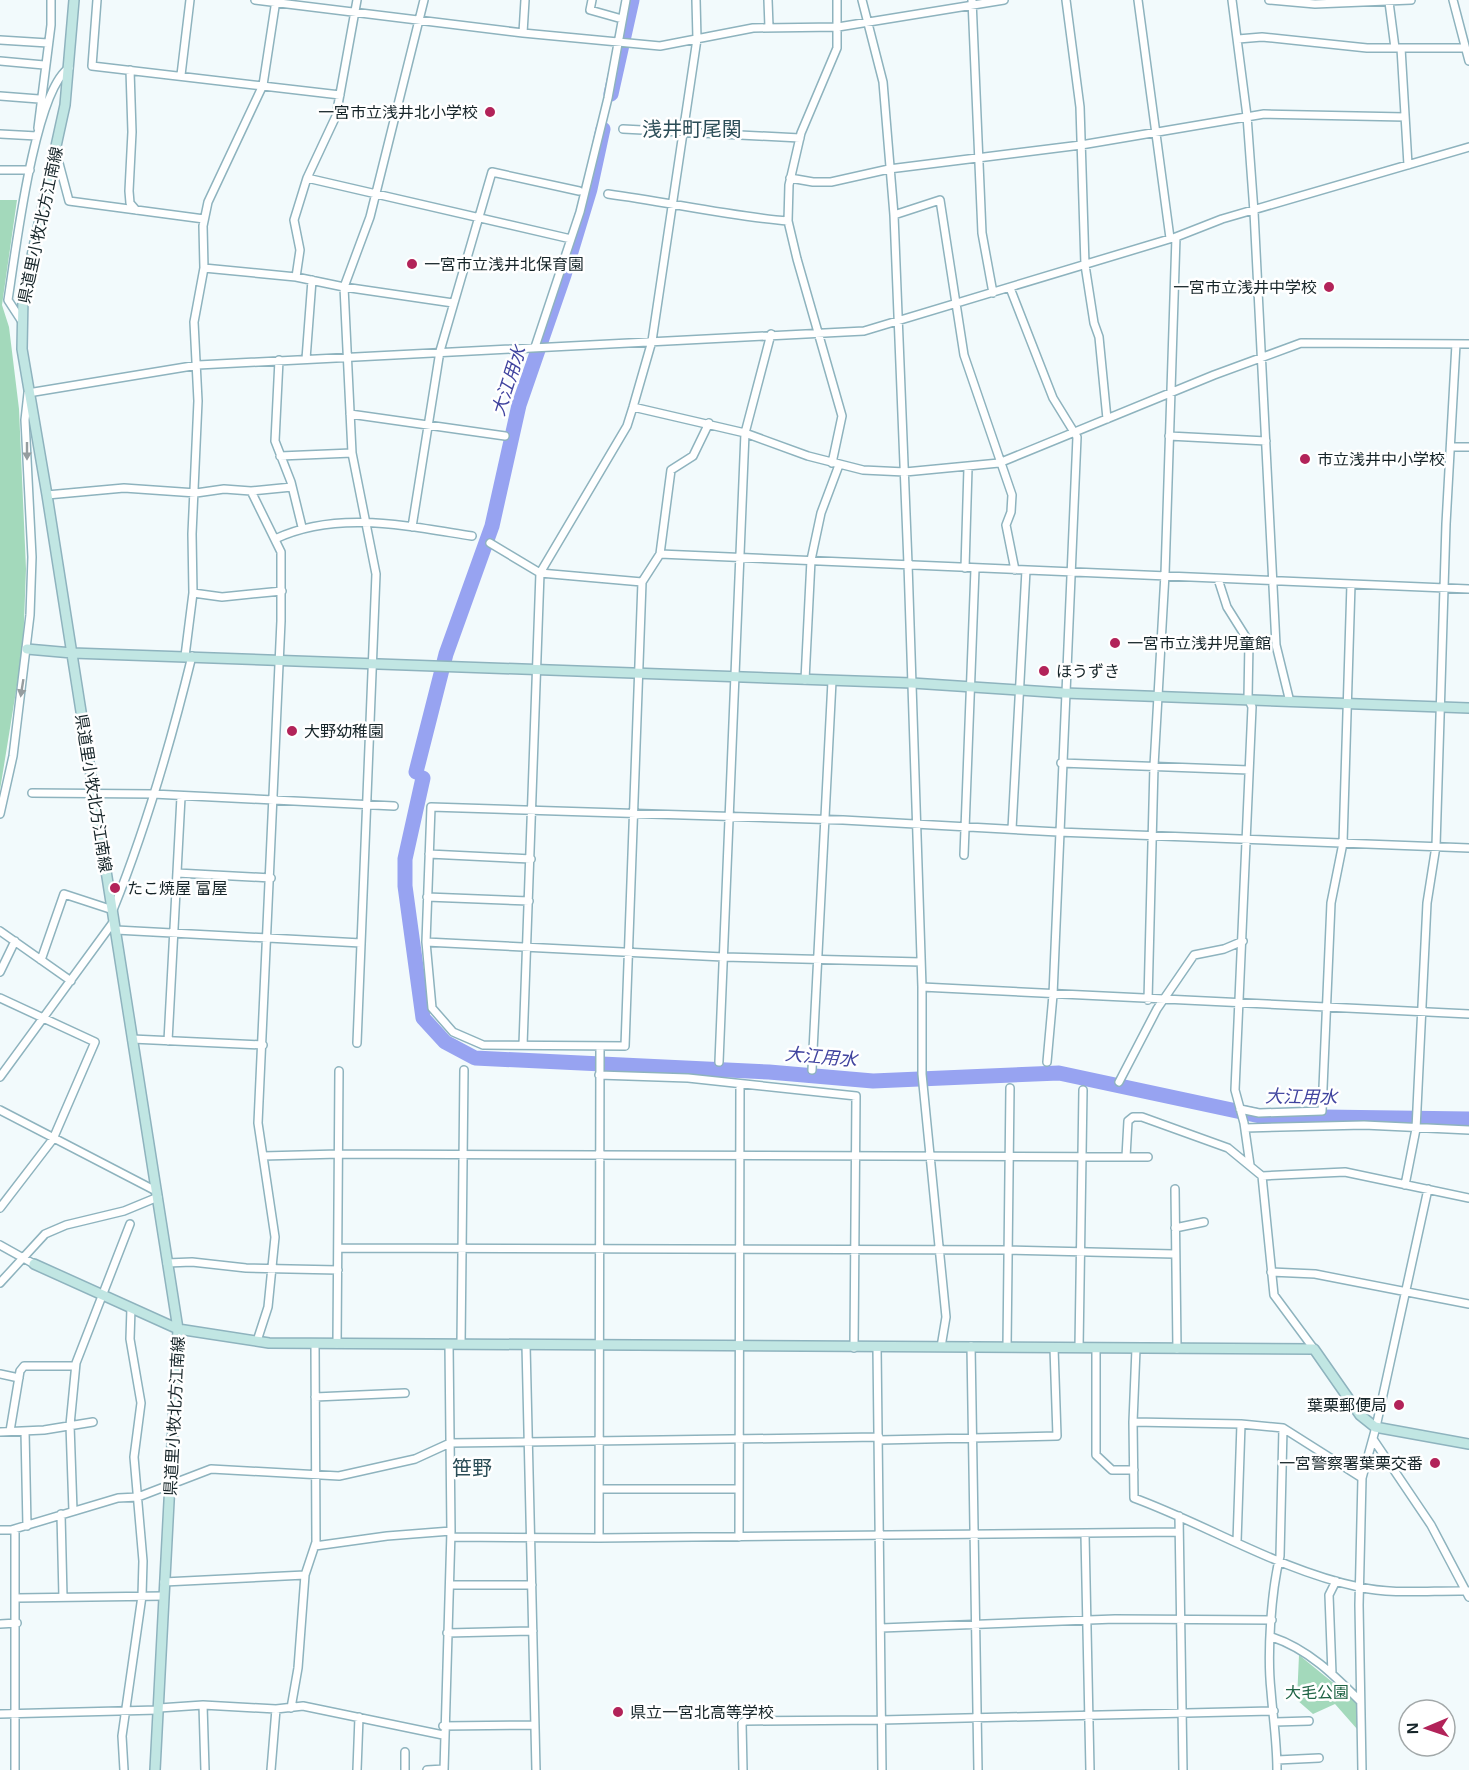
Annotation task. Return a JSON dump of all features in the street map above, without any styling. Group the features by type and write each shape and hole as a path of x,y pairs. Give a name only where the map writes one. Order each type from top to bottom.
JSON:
{"street":[{"path":"21,320 9,300 37,136 51,0"},
{"name":"県道里小牧北方江南線","path":"74,0 69,68 56,152 25,287 21,320 22,349 178,1329 155,1770"},
{"path":"97,0 92,66 340,95"},
{"path":"181,75 190,0"},
{"path":"255,0 523,33 660,46 753,28 838,27 869,24 972,3 1004,0"},
{"path":"296,277 300,250 294,220 307,177 336,116 357,0"},
{"path":"357,1043 376,574 368,523 352,453 344,287 362,242 376,193 424,0"},
{"path":"523,33 525,0"},
{"path":"592,0 590,10 622,19"},
{"path":"536,347 571,238 608,98 626,0"},
{"path":"523,1046 540,573 627,426 652,341 697,39 696,0"},
{"path":"768,0 769,27"},
{"path":"805,680 810,560 835,464 842,416 816,333 788,221 790,178 800,138 837,48 837,0"},
{"path":"862,0 887,109 894,215 922,987 922,1078 946,1317 941,1347"},
{"path":"1066,0 1080,107 1085,265 1092,315 1099,337 1107,419"},
{"path":"1138,0 1173,238 1171,393 1154,766 1148,1000"},
{"path":"1232,0 1247,116 1254,212 1276,645 1290,702"},
{"path":"1269,0 1332,2 1411,0"},
{"path":"1453,0 1469,61"},
{"path":"41,960 64,894 113,910 135,855 189,656 193,593 192,534 196,493 198,365 194,322 204,268 204,219 208,202 263,86 275,1"},
{"path":"1389,2 1398,48 1408,165"},
{"path":"972,3 982,233 993,293"},
{"path":"1238,39 1262,37 1367,48 1465,48"},
{"path":"0,40 48,43"},
{"path":"0,61 44,65"},
{"path":"37,136 59,77 69,68"},
{"path":"130,70 132,132 129,191 130,202 136,210"},
{"path":"0,96 39,99"},
{"path":"790,178 831,182 890,169 1081,145 1247,116 1405,117"},
{"path":"623,129 800,138"},
{"path":"0,134 37,136"},
{"path":"0,814 13,756 27,649 32,557 25,420 28,393 198,365 864,330 1173,238 1222,219 1254,212 1469,147"},
{"path":"56,152 69,201 204,219"},
{"path":"0,171 30,170"},
{"path":"412,527 440,351 492,172 579,191"},
{"path":"307,177 571,238"},
{"path":"608,194 747,217 788,221"},
{"path":"894,215 940,200 964,355 999,464 1012,495 1011,512 1006,525 1016,570"},
{"path":"204,268 296,277 344,287 453,303"},
{"path":"306,359 312,280"},
{"path":"1010,288 1053,398 1073,434 1077,437 1058,832 1053,995 1047,1062"},
{"path":"719,1062 745,433 771,334"},
{"path":"633,407 709,423 835,464 863,470 904,472 925,468 968,468 999,464 1171,393 1301,343 1469,344"},
{"path":"1405,1185 1415,1124 1427,903 1436,846 1444,588 1456,344"},
{"path":"279,360 275,441 292,487 302,527"},
{"path":"350,414 505,436"},
{"path":"709,423 693,456 671,470 660,554 642,582 638,674 633,815 628,953 625,1046 483,1045 453,1032 432,1008 426,942 431,807 533,812 633,815 730,818 823,821 1469,848"},
{"path":"1169,436 1266,441"},
{"path":"1451,447 1469,447"},
{"path":"280,456 352,453"},
{"path":"965,568 968,468"},
{"path":"47,495 124,488 196,493 224,489 251,491 292,487"},
{"path":"251,491 281,552 282,591 271,878 258,1123 275,1237 268,1307 257,1341"},
{"path":"275,539 302,527 331,523 368,523 412,527 472,536"},
{"path":"490,543 540,573 642,582"},
{"path":"660,554 908,564 975,569 1164,574 1218,579 1469,589"},
{"path":"964,855 975,569"},
{"path":"1012,829 1026,570"},
{"path":"1218,579 1227,607 1249,642 1248,698 1252,707 1235,1090 1250,1165"},
{"path":"1241,1111 1259,1113 1322,1111 1331,903 1342,843 1351,584"},
{"path":"193,593 222,597 282,591"},
{"path":"27,649 72,653 278,661 912,683 1064,693 1248,698 1290,702 1469,708"},
{"path":"812,1070 831,681"},
{"path":"1061,763 1249,770"},
{"path":"32,793 153,794 394,806"},
{"path":"168,1041 181,797"},
{"path":"429,854 531,859"},
{"path":"177,873 271,878"},
{"path":"427,897 529,901"},
{"path":"1,1074 115,926 173,933 361,943"},
{"path":"0,931 71,981"},
{"path":"0,972 15,941"},
{"path":"1119,1082 1163,1001 1194,955 1224,949 1243,941"},
{"path":"426,942 723,957 921,962"},
{"path":"922,987 1237,1005 1469,1014"},
{"path":"0,998 95,1042 53,1139 0,1208"},
{"path":"132,1039 262,1045"},
{"path":"599,1538 600,1046"},
{"path":"461,1344 464,1070"},
{"path":"337,1344 339,1071"},
{"path":"599,1071 790,1087 856,1096 854,1348"},
{"path":"739,1537 740,1084"},
{"path":"1007,1347 1010,1088"},
{"path":"1079,1348 1083,1090"},
{"path":"0,1110 157,1194"},
{"path":"1126,1157 1128,1121 1133,1117 1228,1148 1250,1165 1262,1176 1274,1294 1360,1415 1376,1427 1469,1444"},
{"path":"1244,1126 1415,1124 1469,1130"},
{"path":"263,1156 339,1154 929,1158 1148,1157"},
{"path":"1262,1176 1345,1172 1469,1198"},
{"path":"1174,1189 1177,1349"},
{"path":"1362,1770 1360,1588 1362,1478 1407,1292 1428,1189"},
{"path":"0,1283 45,1234 54,1229 106,1216 157,1194"},
{"path":"1175,1228 1204,1222"},
{"path":"73,1511 70,1425 75,1366 130,1224"},
{"path":"0,1245 34,1264 178,1329 257,1341 315,1344 1314,1349"},
{"path":"339,1248 1009,1250 1174,1254"},
{"path":"167,1263 192,1262 246,1268 272,1266 338,1270"},
{"path":"1272,1272 1315,1274 1469,1304"},
{"path":"124,1770 122,1736 142,1596 143,1561 134,1457 141,1403 130,1339 131,1308"},
{"path":"291,1708 298,1668 305,1575 315,1546 317,1474 315,1344"},
{"path":"427,1770 444,1770 443,1726 452,1534 449,1344"},
{"path":"526,1345 536,1770"},
{"path":"971,1346 978,1770"},
{"path":"877,1348 882,1770"},
{"path":"0,1530 27,1526 118,1498 138,1497 211,1469 339,1476 415,1459 450,1443 1056,1436 1054,1348"},
{"path":"1096,1348 1096,1455 1113,1470 1134,1470"},
{"path":"1136,1349 1133,1422 1134,1498 1238,1542 1278,1563 1360,1588 1468,1593"},
{"path":"10,1431 19,1378 24,1366 30,1364 75,1366"},
{"path":"0,1374 19,1378"},
{"path":"315,1397 405,1394"},
{"path":"0,1432 93,1422"},
{"path":"1133,1422 1241,1424 1283,1428 1362,1478"},
{"path":"1238,1542 1241,1424"},
{"path":"1276,1770 1275,1722 1271,1690 1272,1620 1274,1575 1278,1563 1283,1428"},
{"path":"25,1431 27,1526"},
{"path":"1373,1439 1431,1525 1468,1593"},
{"path":"599,1489 739,1489"},
{"path":"61,1514 63,1598"},
{"path":"1179,1516 1183,1770"},
{"path":"15,1529 17,1598 15,1770"},
{"path":"315,1546 396,1535 452,1534 599,1538 1085,1535 1179,1532"},
{"path":"1085,1535 1090,1770"},
{"path":"164,1582 305,1575"},
{"path":"1332,1674 1329,1595 1336,1581"},
{"path":"450,1585 532,1585"},
{"path":"17,1598 164,1596"},
{"path":"880,1628 1086,1620 1272,1620"},
{"path":"0,1624 17,1623"},
{"path":"447,1633 533,1632"},
{"path":"1272,1637 1295,1645 1332,1674 1360,1701"},
{"path":"203,1706 205,1770"},
{"path":"0,1714 125,1712 203,1706 276,1709 303,1706 443,1735"},
{"path":"271,1770 276,1709"},
{"path":"743,1770 742,1723 745,1721 1274,1711"},
{"path":"357,1770 358,1717"},
{"path":"1275,1722 1309,1720"},
{"path":"443,1726 535,1725"},
{"path":"405,1752 405,1770"},
{"path":"1276,1760 1319,1758"}],"green space":[{"path":"0,200 17,200 2,305 9,327 19,409 26,569 23,648 0,790"},
{"name":"大毛公園","path":"1299,1655 1358,1703 1357,1729 1335,1704 1313,1714 1297,1700"}],"waterway":[{"name":"大江用水","path":"611,94 632,0"},
{"name":"大江用水","path":"416,772 446,654 492,526 519,405 564,275 590,189 603,129"},
{"name":"大江用水","path":"423,778 405,859 405,886 423,1018 445,1042 475,1058 769,1072 873,1081 1059,1073 1260,1116 1469,1119"}],"place":[{"name":"一宮市立浅井北小学校","path":"490,112"},
{"name":"一宮市立浅井北保育園","path":"412,264"},
{"name":"一宮市立浅井中学校","path":"1329,287"},
{"name":"市立浅井中小学校","path":"1305,459"},
{"name":"一宮市立浅井児童館","path":"1115,643"},
{"name":"ほうずき","path":"1044,671"},
{"name":"大野幼稚園","path":"292,731"},
{"name":"たこ焼屋 富屋","path":"115,888"},
{"name":"葉栗郵便局","path":"1399,1405"},
{"name":"一宮警察署葉栗交番","path":"1435,1463"},
{"name":"県立一宮北高等学校","path":"618,1712"}],"district":[{"name":"浅井町尾関","path":"692,129"},
{"name":"笹野","path":"472,1468"}]}
